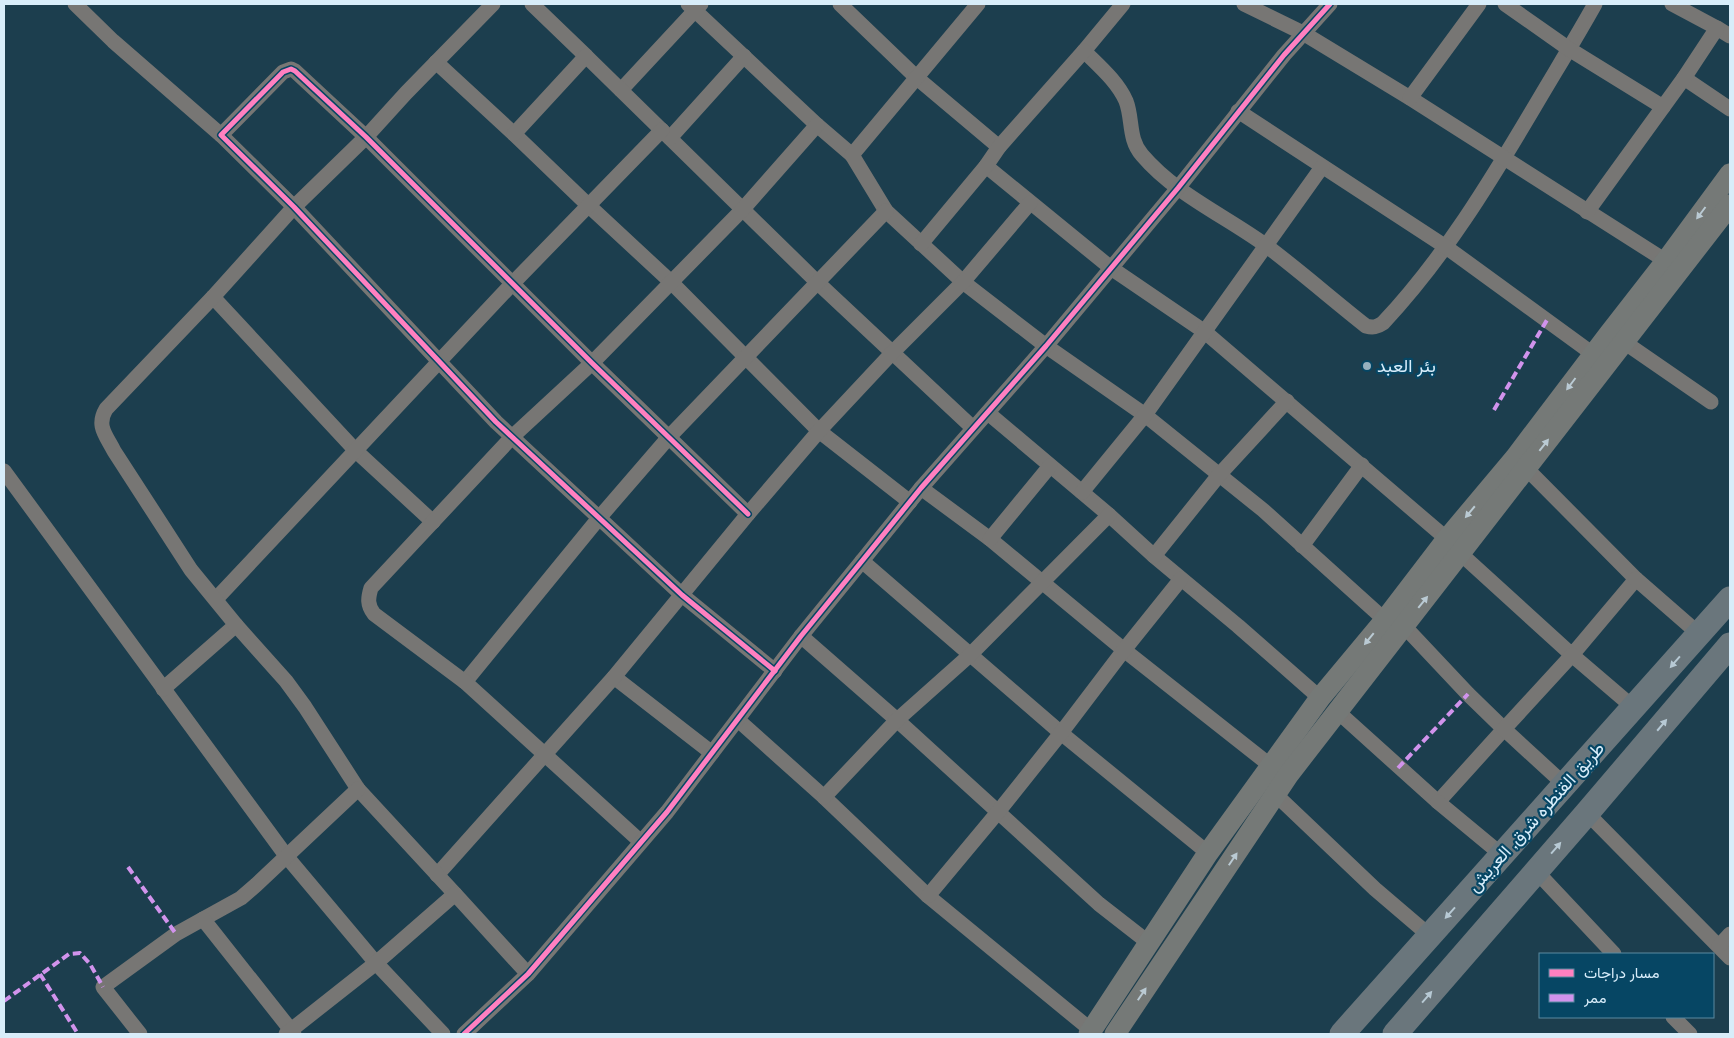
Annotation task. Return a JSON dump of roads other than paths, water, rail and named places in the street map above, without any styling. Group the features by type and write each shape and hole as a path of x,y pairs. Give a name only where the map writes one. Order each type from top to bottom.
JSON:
{"highway":[{"name":"طريق القنطره شرق, العريش","path":"1342,1034 1730,599"},
{"name":"طريق القنطره شرق, العريش","path":"1395,1034 1730,645"}],"main road":[{"path":"1115,1034 1275,794 1337,711 1394,623 1520,463 1624,342 1691,242 1730,174"},
{"path":"1520,463 1593,354 1666,261 1691,242 1730,205"},
{"path":"1090,1032 1208,853 1320,698 1394,623"}],"street":[{"path":"75,4 113,41 221,135 294,207 512,437 682,595 775,671"},
{"path":"493,4 366,137 294,207 213,297 106,409 101,417 101,422 114,451 191,570 236,625 286,681 358,790 528,974"},
{"path":"532,4 818,283 973,428"},
{"path":"840,4 917,78 999,147"},
{"path":"852,155 978,4"},
{"path":"921,244 986,166 999,147 1123,4"},
{"path":"464,1034 528,974 642,842 802,636 910,502 1046,346 1178,188 1303,33 1330,4"},
{"path":"1505,4 1569,49 1663,106"},
{"path":"1672,4 1730,36"},
{"path":"1410,98 1476,5"},
{"path":"621,90 695,6 744,56 817,125 852,155 886,211 963,282 1046,346 1145,416 1263,510 1302,546 1394,623 1565,785"},
{"path":"1254,6 1303,33 1410,98 1666,261"},
{"path":"1084,51 1117,86 1125,100 1131,117 1135,145 1141,154 1178,188 1267,246 1366,326 1372,327 1383,323 1412,292 1446,247 1504,158 1569,49 1590,6"},
{"path":"1587,212 1684,78 1717,28"},
{"path":"514,134 586,56"},
{"path":"216,599 588,205 666,134 744,56"},
{"path":"436,62 671,282 819,431 910,502"},
{"path":"221,135 283,72 290,69 295,71 366,137 592,363 748,514"},
{"path":"1684,78 1730,109"},
{"path":"1238,112 1446,247 1593,354"},
{"path":"642,842 465,682 374,614 370,608 369,595 371,588 512,437 592,363 742,209 817,125"},
{"path":"986,166 1111,268 1205,332 1362,465 1572,655 1634,708"},
{"path":"1082,492 1145,416 1322,167"},
{"path":"437,875 614,677 819,431 892,353 963,282 1030,203"},
{"path":"465,682 599,518 669,437 886,211"},
{"path":"213,297 356,451 433,522"},
{"path":"1624,342 1711,402"},
{"path":"1154,556 1219,475 1287,401"},
{"path":"988,413 1320,698"},
{"path":"1520,463 1636,578 1699,634"},
{"path":"1302,546 1362,465"},
{"path":"990,539 1050,466"},
{"path":"4,470 287,857 376,963 443,1034"},
{"path":"922,488 990,539 1124,650 1271,766"},
{"path":"824,797 897,720 970,655 1109,515"},
{"path":"862,561 1061,733 1208,853"},
{"path":"1438,802 1572,655 1636,578"},
{"path":"928,896 998,812 1124,650 1182,579"},
{"path":"163,688 236,625"},
{"path":"802,636 1099,904 1149,943"},
{"path":"614,677 712,753"},
{"path":"1337,711 1438,802 1502,855"},
{"path":"738,720 824,797 928,896 1090,1032"},
{"path":"140,1034 103,987 176,934 241,898 358,790"},
{"path":"1275,794 1375,889 1430,936"},
{"path":"1587,813 1730,958"},
{"path":"1536,871 1613,953"},
{"path":"204,919 290,1033 376,963 455,894"},
{"path":"1720,946 1730,934"},
{"path":"1674,1018 1690,1034"}],"place":[{"name":"بئر العبد","path":"1367,366"}]}
